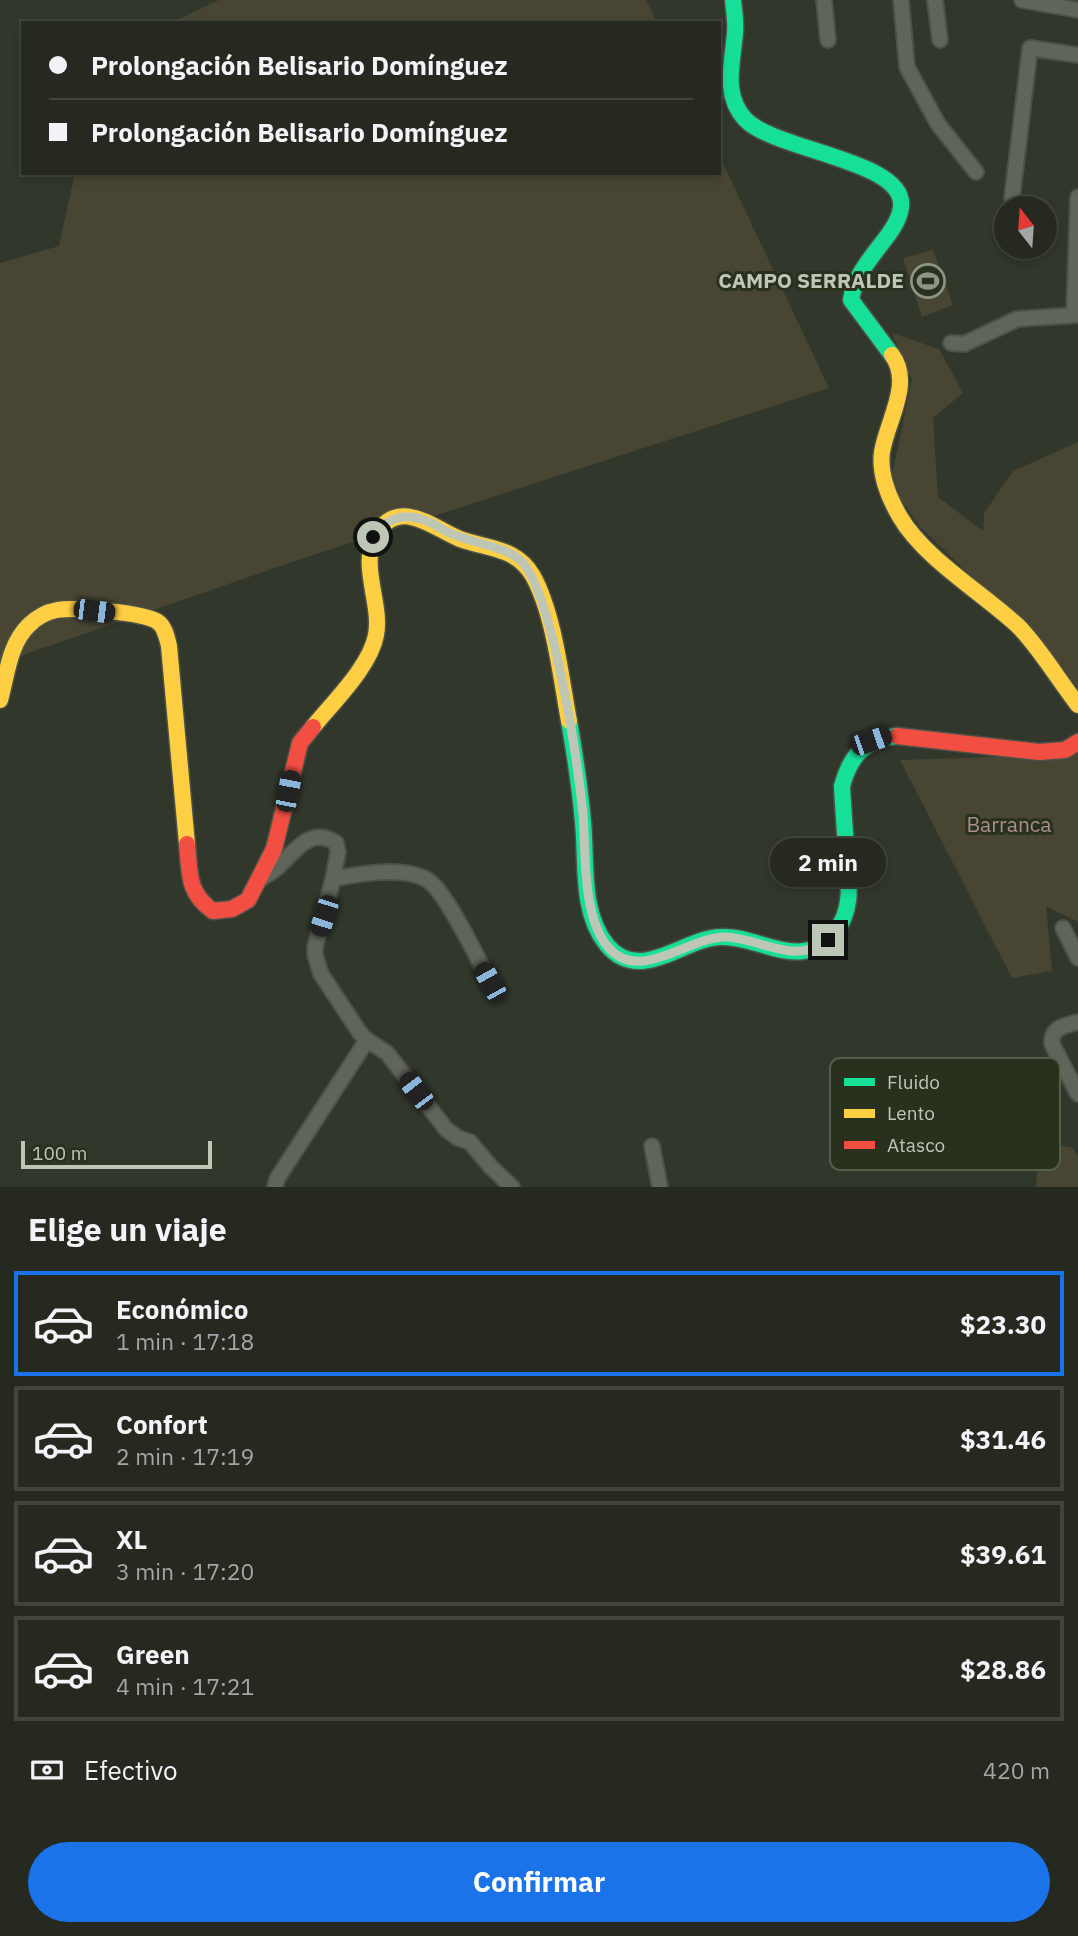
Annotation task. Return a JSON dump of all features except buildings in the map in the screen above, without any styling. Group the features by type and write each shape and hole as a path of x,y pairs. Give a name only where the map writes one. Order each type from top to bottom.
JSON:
{"main road":[{"path":"733,0 735,31 729,86 734,104 746,120 775,138 880,173 895,186 902,201 901,215 856,276 851,288 852,300 900,366 900,385 882,453 884,481 900,517 917,541 1019,627 1078,705"},
{"path":"0,700 20,637 28,626 41,616 70,608 143,617 159,623 164,629 169,646 190,876 200,902 213,911 232,909 248,900 274,849 300,743 373,649 377,625 371,545 378,529 402,516 420,517 457,537 506,551 522,561 530,572 544,607 573,740 590,902 609,948 624,959 642,960 665,957 716,937 736,938 784,951 813,950 828,940 841,925 849,899 842,786 852,757 871,741 902,735 1038,752 1065,750 1078,742"}],"street":[{"path":"824,0 828,40"},
{"path":"901,0 907,67 939,124 976,172"},
{"path":"935,0 940,40"},
{"path":"1021,0 1078,10"},
{"path":"1012,196 1030,48 1078,55"},
{"path":"951,343 964,344 1017,319 1076,315 1078,197"},
{"path":"260,879 276,869 300,844 313,837 320,836 334,841 338,847 333,879 315,947 321,974 368,1040 387,1052 446,1129 458,1138 470,1142 512,1187"},
{"path":"333,879 361,874 402,873 422,877 430,882 454,915 490,982"},
{"path":"1063,928 1078,958"},
{"path":"1059,1058 1052,1044 1055,1030 1078,1022"},
{"path":"275,1187 277,1179 368,1040"},
{"path":"1060,1059 1078,1094"},
{"path":"652,1146 660,1187"}],"green space":[{"path":"219,0 646,0 656,21 175,21"},
{"path":"721,159 829,388 298,560 0,663 0,263 59,246 75,175 721,175"},
{"name":"CAMPO SERRALDE","path":"933,250 953,305 922,317 903,258"},
{"path":"892,333 939,349 963,393 933,418 938,497 983,531 984,513 1013,471 1078,442 1078,688 1032,634 920,527 896,492 892,475 912,380"},
{"name":"Barranca","path":"1078,751 1078,922 1046,906 1052,971 1012,978 900,760 1074,754"},
{"path":"1060,1145 1073,1148 1078,1156 1078,1187 1036,1187 1037,1170 1060,1170"}],"traffic: fast":[{"path":"733,0 735,28 731,88 733,99 745,119 760,130 782,140 862,167 883,178 897,191 901,207 898,218 861,273 851,300 892,355"},
{"path":"569,721 580,797 586,886 592,917 607,945 620,956 633,961 648,960 707,939 721,937 794,952 822,944 841,923 848,903 842,786 845,775 860,751 876,741 897,736"}],"traffic: slow":[{"path":"892,355 898,366 899,390 881,460 886,486 896,510 923,547 1025,633 1078,705"},
{"path":"313,727 359,672 372,647 377,623 370,571 371,547 385,524 405,516 416,518 460,539 501,550 526,566 540,591 546,609 556,647 569,721"},
{"path":"0,700 17,641 29,625 45,614 66,609 93,610 139,615 158,622 164,630 169,646 187,844"}],"traffic: jam":[{"path":"187,844 191,882 198,897 205,904 213,911 232,909 248,900 274,849 300,743 313,727"},
{"path":"897,736 1039,752 1065,750 1078,742"}],"place":[{"name":"CAMPO SERRALDE","path":"928,281"}],"route":[{"path":"373,537 378,529 393,518 420,517 464,540 506,551 522,561 530,572 544,607 573,740 590,902 598,928 609,948 624,959 649,960 665,957 716,937 736,938 784,951 813,950 828,940"}]}
